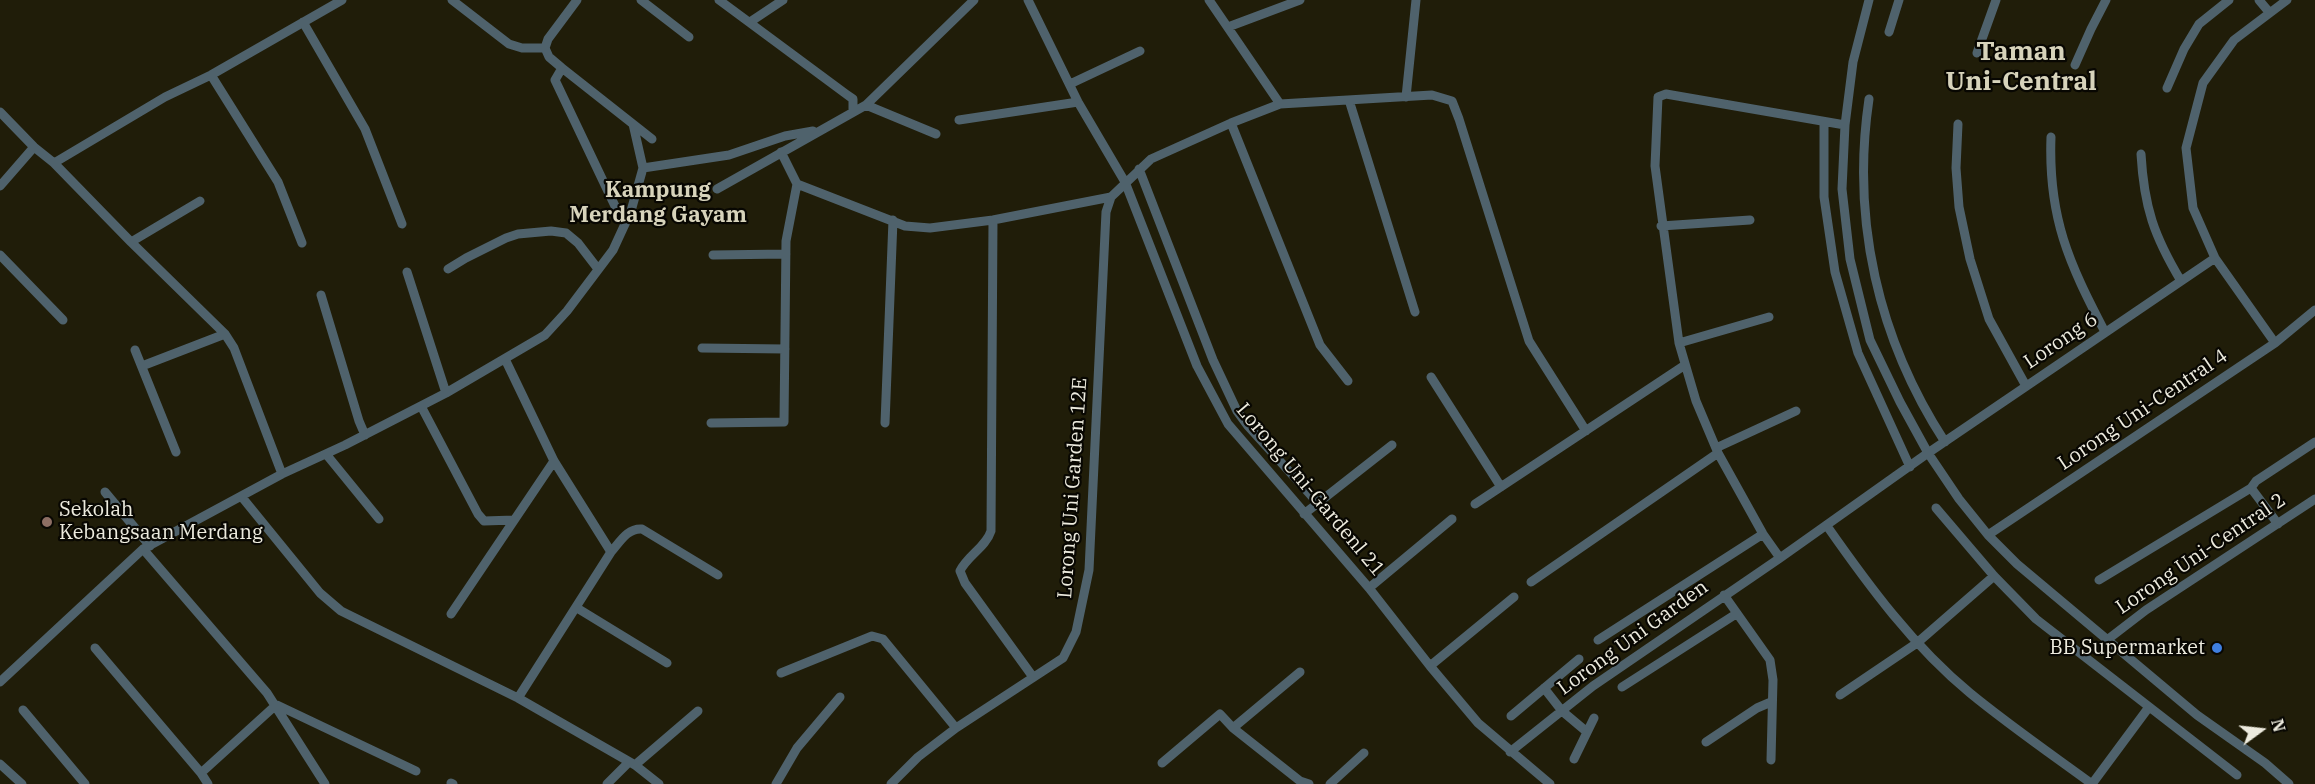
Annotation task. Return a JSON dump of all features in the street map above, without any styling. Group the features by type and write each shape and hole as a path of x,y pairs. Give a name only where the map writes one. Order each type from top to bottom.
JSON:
{"street":[{"path":"54,164 165,97 211,75 342,0"},
{"path":"452,0 509,44 522,48 545,48"},
{"path":"577,0 548,39 545,48 549,57 652,139"},
{"path":"641,0 689,37"},
{"path":"719,0 853,99 853,111"},
{"path":"750,22 783,0"},
{"path":"717,189 866,105 974,0"},
{"name":"Lorong Uni-Gardenl 21","path":"1029,0 1078,102 1125,182 1197,366 1227,424 1369,588 1478,723 1550,784"},
{"path":"1209,0 1280,104"},
{"path":"1227,27 1300,0"},
{"path":"1406,97 1416,0"},
{"path":"1869,0 1853,62 1845,125 1842,189 1850,259 1870,340 1928,453 1959,499 1988,535 2017,564 2197,715 2265,763 2289,784"},
{"path":"1889,32 1899,0"},
{"path":"1977,52 1996,0"},
{"path":"2075,65 2106,0"},
{"path":"2167,88 2184,49 2199,24 2229,0"},
{"path":"2259,0 2269,12"},
{"path":"2275,343 2215,258 2193,208 2186,148 2203,83 2234,40 2287,0"},
{"path":"303,22 365,129 402,224"},
{"path":"1070,84 1140,51"},
{"path":"562,68 555,80 615,206"},
{"path":"211,75 278,182 302,243"},
{"path":"1780,558 1763,534 1717,450 1696,401 1679,344 1661,226 1655,166 1658,97 1666,94 1845,125"},
{"path":"797,184 905,226 930,228 993,220 1111,197 1151,159 1280,104 1432,95 1452,101 1528,341 1586,431"},
{"path":"1869,99 1863,136 1862,193 1866,237 1872,266 1884,312 1900,356 1923,409 1945,442"},
{"path":"1349,100 1415,312"},
{"path":"958,120 1078,102"},
{"path":"866,105 936,135"},
{"path":"0,112 225,334 234,348 282,474"},
{"path":"1824,122 1824,197 1835,272 1858,353 1910,467"},
{"path":"1231,123 1320,345 1348,381"},
{"path":"0,682 23,658 146,548 282,474 345,445 446,393 545,335 567,311 613,250 631,210 643,168 633,124"},
{"path":"1958,124 1956,168 1959,207 1970,259 1989,319 2026,386"},
{"path":"643,168 729,155 785,136 821,130"},
{"path":"2051,137 2052,190 2058,223 2074,273 2105,332"},
{"path":"0,186 34,147"},
{"path":"711,423 784,422 786,254 789,221 797,184 781,152"},
{"path":"2141,154 2143,185 2149,217 2162,250 2181,281"},
{"path":"1139,169 1213,360 1237,411 1317,502"},
{"name":"Lorong Uni Garden 12E","path":"1033,677 1063,658 1070,647 1081,613 1089,570 1107,212 1111,197"},
{"path":"131,242 200,201"},
{"path":"885,423 893,220"},
{"path":"891,784 918,757 956,728 1033,677 965,583 960,571 965,560 989,538 991,531 994,378 993,220"},
{"path":"1661,226 1750,220"},
{"path":"448,269 506,238 518,234 551,231 566,233 578,243 598,269"},
{"path":"713,255 786,254"},
{"path":"0,255 63,320"},
{"name":"Lorong 6","path":"1827,526 1928,453 2215,258"},
{"path":"407,273 446,393"},
{"path":"321,295 359,422 365,435"},
{"name":"Lorong Uni-Central 4","path":"1988,535 2275,343 2315,310"},
{"path":"1679,344 1769,317"},
{"path":"142,366 225,334"},
{"path":"702,348 784,349"},
{"path":"135,350 176,452"},
{"path":"505,359 554,461 611,552"},
{"path":"1197,366 1213,360"},
{"path":"1475,504 1685,365"},
{"path":"1431,377 1501,487"},
{"path":"421,406 478,514 484,521 514,520"},
{"path":"1531,582 1717,450 1796,411"},
{"path":"2099,580 2251,488 2256,481 2315,442"},
{"path":"1304,514 1392,445"},
{"path":"326,454 379,519"},
{"path":"451,614 554,461"},
{"path":"2251,488 2278,524"},
{"path":"105,492 146,548 276,705 325,784"},
{"path":"241,496 320,593 341,611 518,698 631,764 659,784"},
{"name":"Lorong Uni-Central 2","path":"2107,640 2146,610 2315,499"},
{"path":"1936,508 1994,576 2036,619 2237,774"},
{"path":"1369,588 1452,519"},
{"path":"1827,526 1873,592 1917,643 1969,692 2092,784 2149,707"},
{"name":"Lorong Uni Garden","path":"1510,752 1593,686 1827,526"},
{"path":"518,698 611,552 634,528 642,529 718,575"},
{"path":"1598,640 1763,534"},
{"path":"1840,695 1917,643 1994,576"},
{"path":"1724,595 1770,660 1772,670 1771,760"},
{"path":"1430,666 1514,597"},
{"path":"577,608 667,663"},
{"path":"1622,687 1736,614"},
{"path":"781,674 872,636 883,639 956,728"},
{"path":"95,648 208,784"},
{"path":"1510,716 1579,659"},
{"path":"1233,728 1300,672"},
{"path":"1544,688 1562,711 1587,732"},
{"path":"777,784 797,748 840,697"},
{"path":"1706,742 1757,708 1771,702"},
{"path":"276,705 416,771"},
{"path":"201,773 276,705"},
{"path":"23,710 86,784"},
{"path":"607,784 698,711"},
{"path":"1162,763 1220,714 1233,728 1302,783"},
{"path":"1574,759 1594,718"},
{"path":"1330,784 1364,753"},
{"path":"0,764 22,784"}],"place":[{"name":"Sekolah Kebangsaan Merdang","path":"47,522"},
{"name":"BB Supermarket","path":"2217,648"}],"district":[{"name":"Taman Uni-Central","path":"2021,67"},
{"name":"Kampung Merdang Gayam","path":"658,204"}]}
